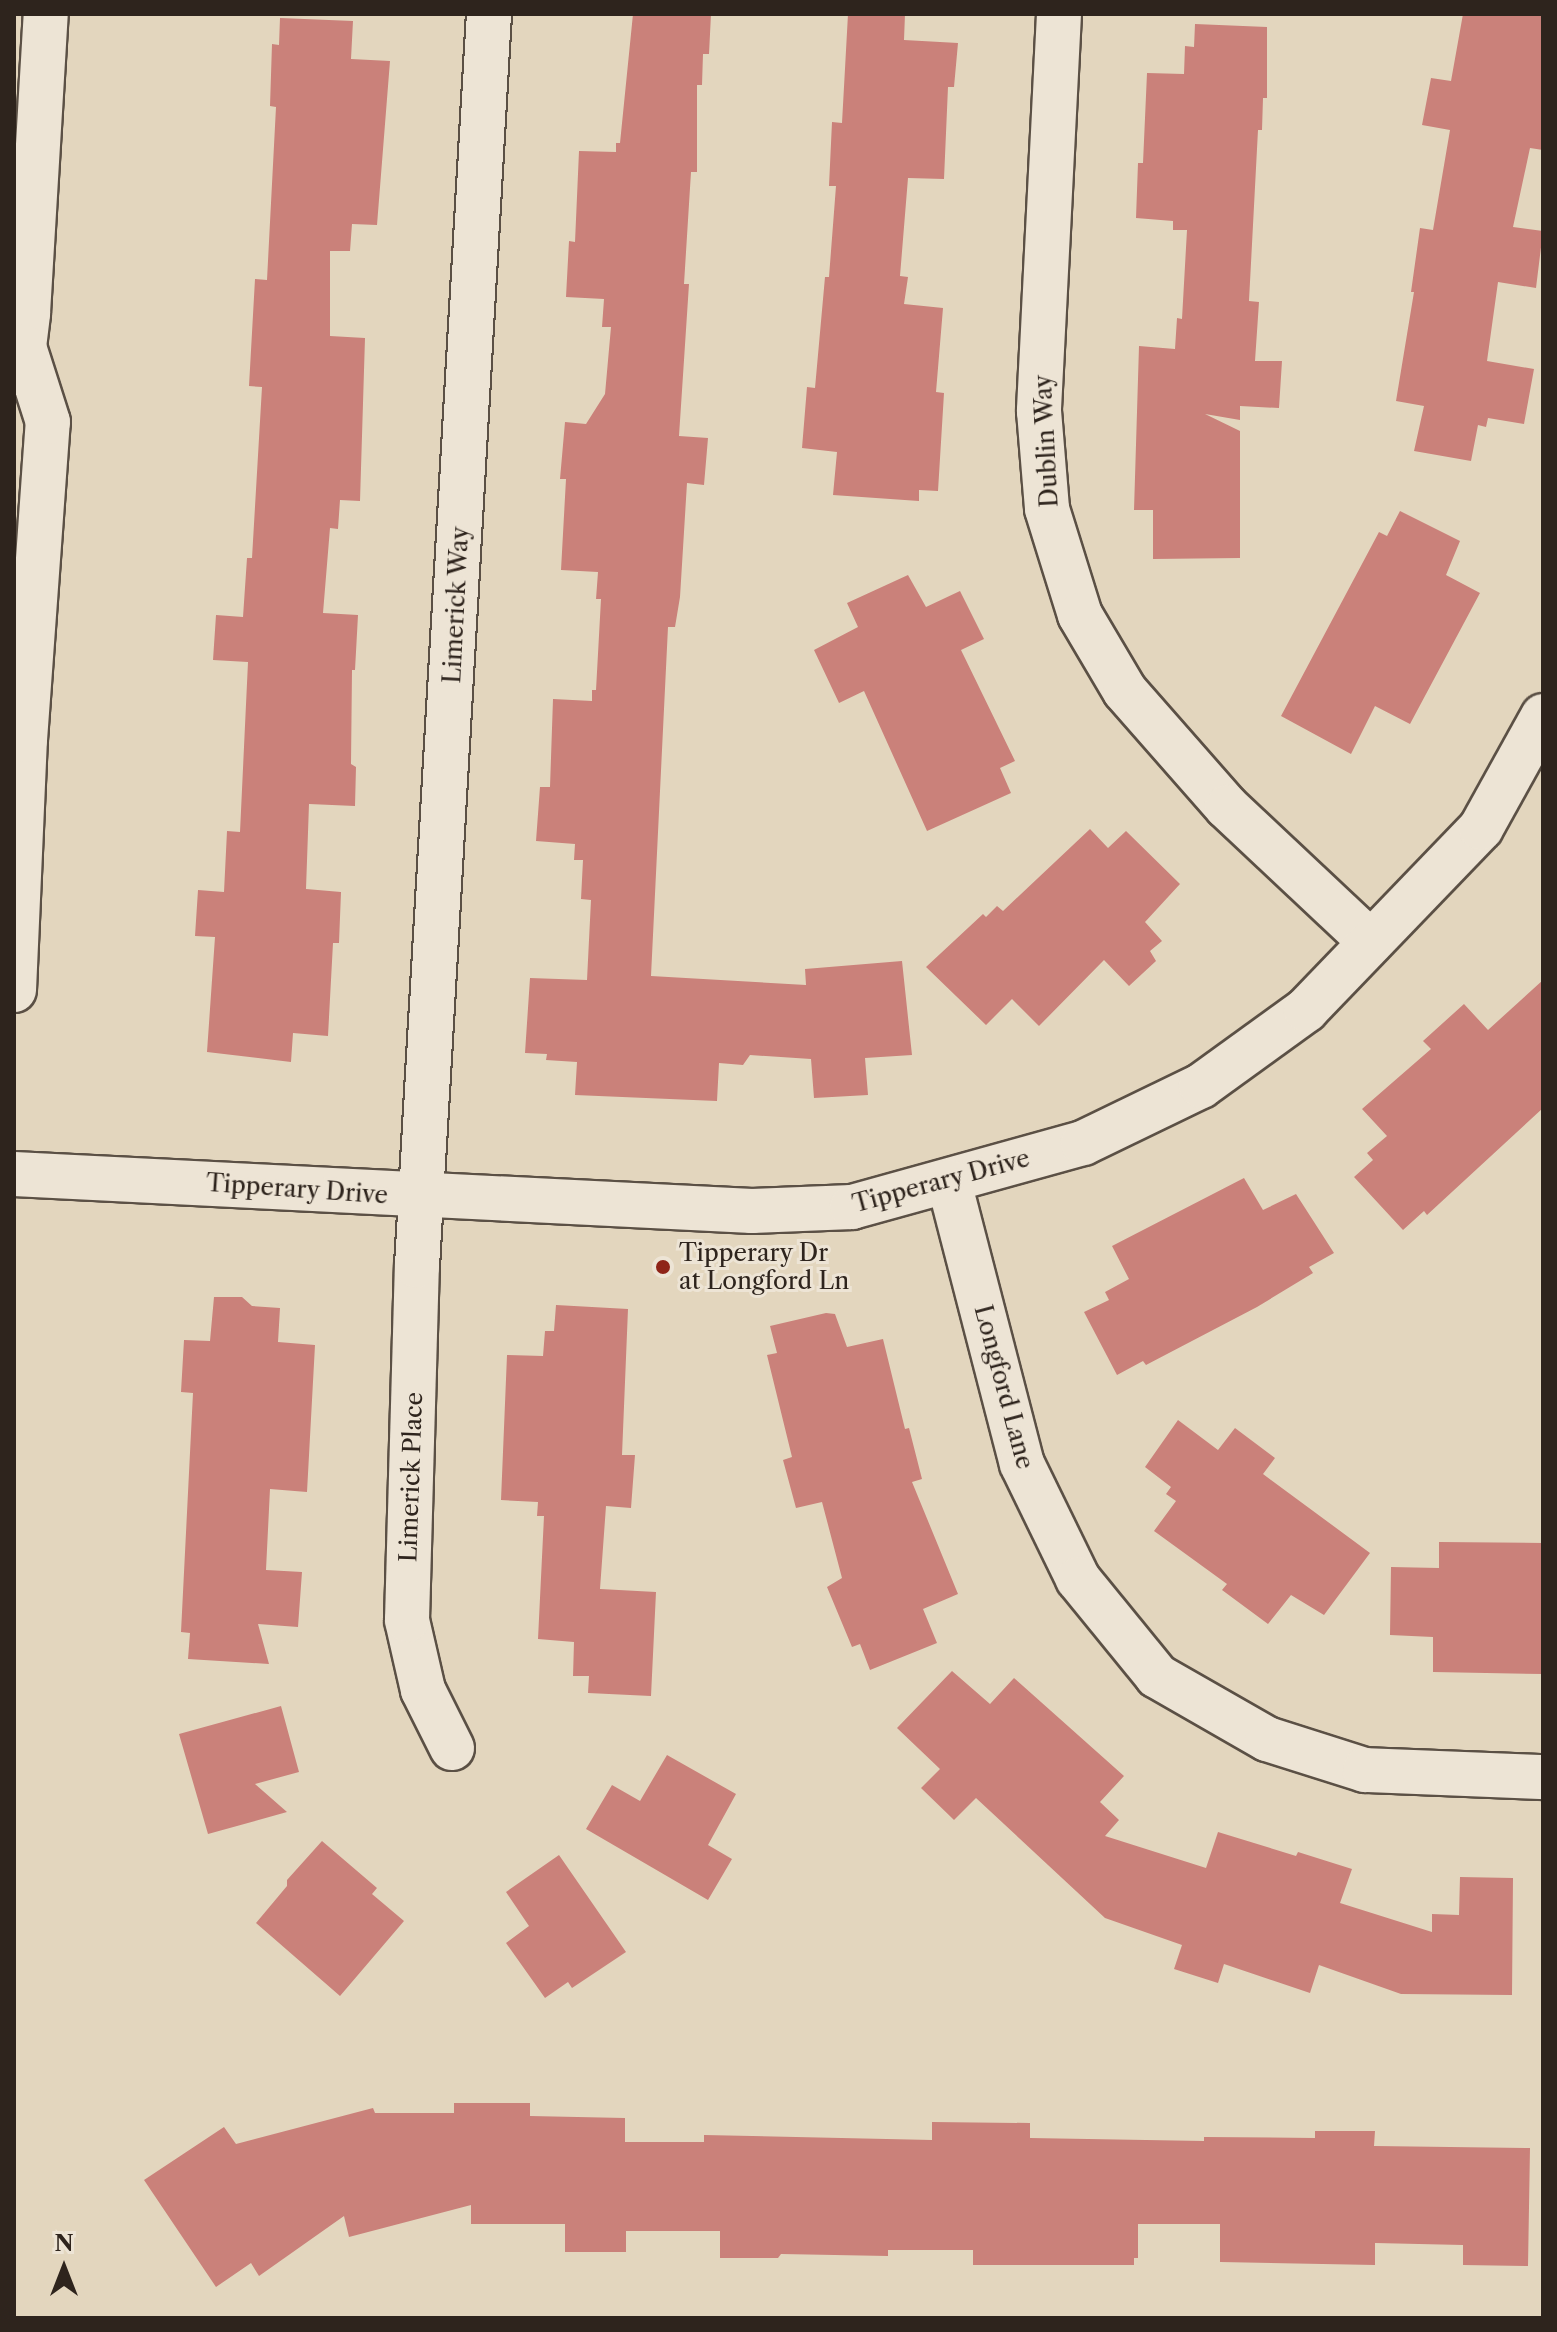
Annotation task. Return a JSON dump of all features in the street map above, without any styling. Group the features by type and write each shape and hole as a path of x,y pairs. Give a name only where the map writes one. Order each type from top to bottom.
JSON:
{"street":[{"path":"14,990 25,740 48,422 19,362 46,14"},
{"name":"Limerick Way","path":"422,1196 489,14"},
{"name":"Dublin Way","path":"1059,14 1039,411 1047,509 1080,615 1125,691 1227,807 1371,942"},
{"name":"Tipperary Drive","path":"14,1174 752,1211 852,1207 1083,1143 1201,1086 1306,1010 1481,828 1543,716"},
{"name":"Longford Lane","path":"949,1182 1022,1464 1078,1579 1157,1676 1267,1739 1365,1770 1543,1777"},
{"name":"Limerick Place","path":"422,1196 407,1620 423,1690 452,1748"}],"building":[{"path":"633,14 711,14 709,54 703,54 702,85 697,85 697,172 691,172 684,284 689,284 679,436 708,438 704,485 687,483 680,597 675,627 668,627 651,976 806,985 805,969 902,961 912,1055 865,1058 868,1095 814,1098 811,1059 750,1055 743,1065 719,1063 717,1101 575,1095 577,1062 546,1060 547,1054 525,1053 530,978 587,980 591,900 581,899 583,860 574,860 575,844 536,841 540,787 550,787 553,699 592,701 592,690 596,690 601,599 596,599 598,572 561,570 566,479 560,479 565,422 586,424 605,394 611,327 602,327 604,299 566,297 569,241 575,242 579,151 616,152 616,143 620,143"},
{"path":"848,14 905,14 904,40 958,43 954,87 948,87 944,179 908,178 900,276 908,277 904,304 943,308 936,392 944,393 938,491 919,490 919,501 833,495 837,452 802,448 807,387 815,388 825,277 829,277 836,186 829,186 832,122 842,123"},
{"path":"1463,14 1543,14 1543,150 1530,148 1513,227 1543,231 1536,288 1498,282 1487,361 1534,369 1524,424 1488,418 1486,427 1478,425 1471,461 1414,451 1424,406 1396,401 1414,292 1411,292 1420,228 1433,230 1450,130 1422,125 1431,78 1451,81"},
{"path":"280,18 353,21 351,59 390,61 377,225 352,224 350,251 330,251 330,336 365,338 360,501 340,500 338,529 330,528 323,613 358,615 355,670 352,670 351,764 356,767 355,806 309,804 306,889 341,892 339,943 333,943 328,1036 293,1033 291,1062 207,1052 215,937 195,936 198,890 224,892 227,831 240,832 248,662 213,660 216,615 243,617 247,558 252,558 262,387 249,386 255,279 267,280 276,107 270,106 272,44 279,45"},
{"path":"1195,24 1267,27 1267,98 1263,98 1262,130 1258,130 1249,301 1259,302 1255,361 1282,361 1279,408 1240,406 1240,420 1205,414 1240,431 1240,558 1153,559 1153,510 1134,510 1139,346 1175,349 1177,318 1182,319 1187,230 1173,230 1173,221 1136,218 1138,163 1143,163 1147,73 1184,74 1185,46 1194,47"},
{"path":"1400,511 1460,541 1446,575 1480,593 1410,724 1375,706 1351,754 1281,716 1379,532 1387,536"},
{"path":"908,575 926,607 960,591 984,639 961,650 1015,761 1000,768 1011,793 927,831 864,691 839,703 814,650 858,627 847,603"},
{"path":"1090,829 1108,848 1126,831 1180,884 1145,922 1162,941 1150,951 1156,961 1129,986 1104,960 1039,1026 1012,999 986,1025 926,967 983,914 986,917 997,906 1003,911"},
{"path":"1543,980 1543,1108 1427,1215 1424,1211 1403,1230 1354,1177 1373,1160 1367,1153 1387,1136 1362,1109 1431,1049 1423,1041 1464,1004 1488,1030"},
{"path":"1244,1178 1263,1210 1296,1194 1334,1253 1309,1267 1313,1273 1257,1307 1146,1365 1143,1361 1117,1375 1084,1312 1109,1300 1105,1292 1129,1279 1112,1246"},
{"path":"214,1297 242,1297 252,1306 280,1308 278,1342 315,1345 307,1492 270,1489 266,1570 302,1572 298,1627 258,1624 269,1664 188,1659 190,1633 181,1632 193,1393 181,1392 184,1340 210,1341"},
{"path":"556,1305 628,1309 622,1455 635,1455 631,1508 606,1506 600,1589 656,1592 651,1696 588,1693 589,1676 573,1676 574,1642 538,1639 544,1516 537,1516 538,1502 501,1500 507,1355 543,1356 545,1331 554,1331"},
{"path":"826,1313 835,1314 847,1347 883,1339 905,1429 909,1428 922,1479 912,1482 958,1594 923,1609 937,1643 870,1670 860,1644 852,1647 827,1587 842,1578 822,1502 796,1508 783,1460 792,1457 767,1355 777,1353 770,1326"},
{"path":"1178,1420 1218,1450 1235,1428 1275,1458 1263,1474 1370,1553 1324,1615 1291,1595 1268,1624 1222,1590 1227,1584 1154,1531 1176,1501 1166,1494 1171,1487 1145,1467"},
{"path":"1439,1542 1543,1543 1543,1674 1433,1672 1433,1637 1390,1635 1391,1567 1439,1568"},
{"path":"952,1671 990,1704 1014,1678 1124,1776 1100,1802 1119,1820 1105,1836 1206,1868 1218,1832 1296,1856 1298,1852 1352,1869 1340,1903 1432,1932 1432,1914 1459,1915 1460,1877 1513,1878 1512,1995 1401,1994 1319,1965 1310,1993 1224,1964 1218,1983 1174,1969 1182,1945 1105,1918 976,1798 954,1820 921,1788 940,1769 897,1728"},
{"path":"281,1706 299,1772 255,1784 287,1812 208,1834 179,1734"},
{"path":"667,1755 736,1794 708,1845 732,1859 708,1900 586,1829 612,1785 640,1801"},
{"path":"322,1841 377,1888 372,1894 404,1921 340,1996 256,1923 287,1886 287,1880"},
{"path":"559,1855 626,1952 572,1988 568,1982 545,1998 506,1943 529,1926 506,1892"},
{"path":"454,2103 530,2103 530,2116 625,2118 625,2142 704,2142 704,2135 932,2140 932,2122 1030,2123 1030,2138 1204,2141 1204,2137 1315,2138 1315,2131 1375,2131 1374,2146 1530,2148 1528,2266 1463,2265 1463,2245 1375,2243 1375,2265 1220,2262 1220,2224 1138,2224 1138,2258 1134,2258 1134,2265 973,2265 973,2250 888,2250 888,2256 781,2254 778,2258 720,2258 720,2231 626,2231 626,2252 565,2252 565,2224 471,2224 471,2205 349,2237 344,2216 259,2276 251,2263 216,2287 144,2180 224,2127 236,2144 373,2108 375,2113 454,2113"}],"place":[{"name":"Tipperary Dr at Longford Ln","path":"663,1267"}]}
